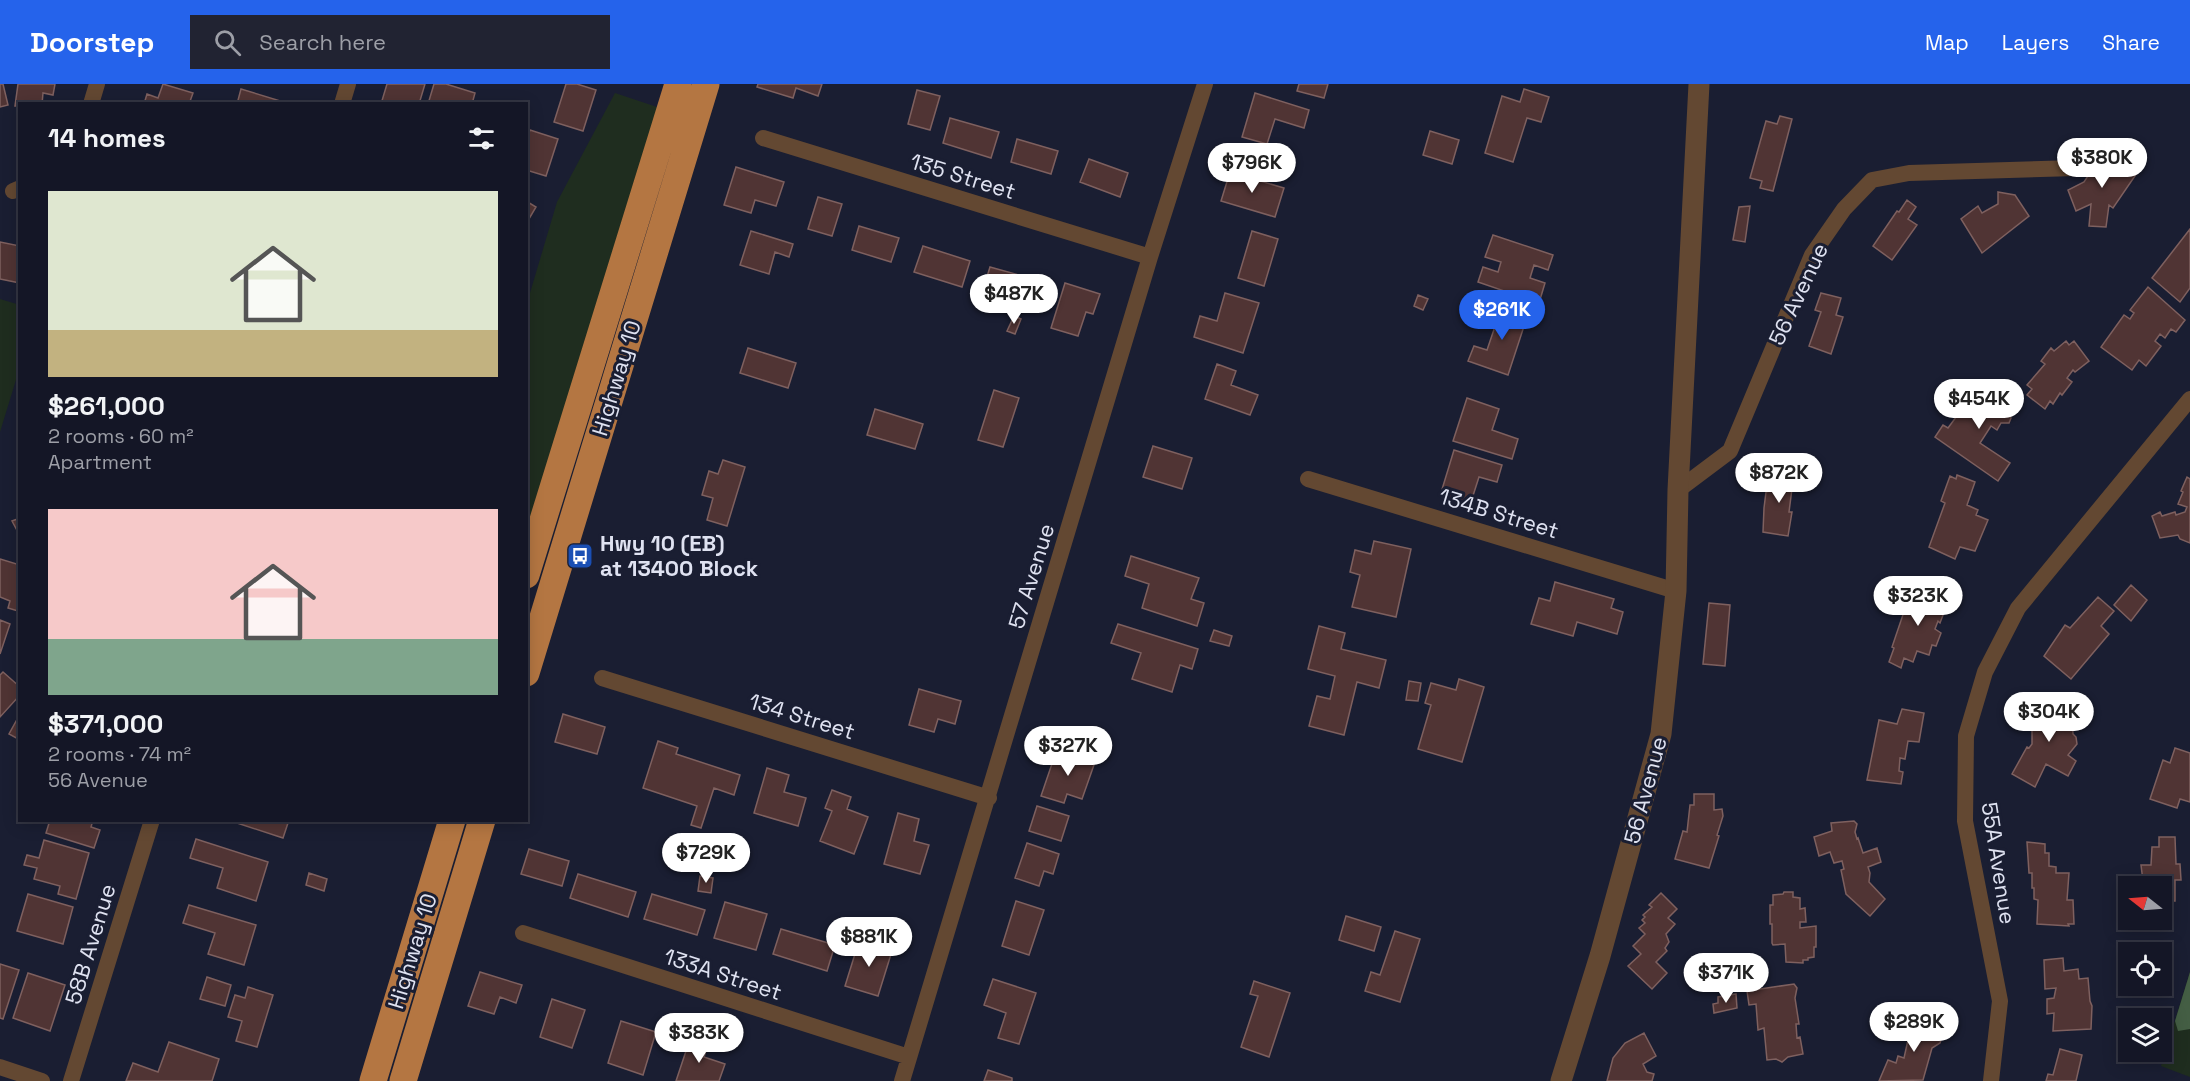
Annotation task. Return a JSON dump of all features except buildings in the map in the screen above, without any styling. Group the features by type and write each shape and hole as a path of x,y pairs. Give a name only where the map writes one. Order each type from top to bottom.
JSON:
{"highway":[{"name":"Highway 10","path":"528,569 678,84"},
{"name":"Highway 10","path":"528,666 706,84"},
{"name":"Highway 10","path":"373,1081 451,822"},
{"name":"Highway 10","path":"404,1081 481,822"}],"street":[{"path":"92,102 97,84"},
{"path":"343,102 348,84"},
{"name":"57 Avenue","path":"902,1081 1150,257 1205,84"},
{"name":"56 Avenue","path":"1561,1081 1600,956 1661,734 1676,591 1678,490 1699,84"},
{"name":"135 Street","path":"763,138 1150,257"},
{"name":"56 Avenue","path":"1678,490 1730,451 1812,255 1844,209 1872,180 1909,173 2076,168"},
{"name":"55A Avenue","path":"1991,1081 2000,1001 1965,821 1966,735 1985,672 2018,608 2190,399"},
{"name":"134B Street","path":"1308,479 1676,591"},
{"name":"134 Street","path":"602,678 989,798"},
{"name":"58B Avenue","path":"71,1081 151,822"},
{"name":"133A Street","path":"523,933 909,1057"},
{"path":"0,1067 42,1081"}],"green space":[{"path":"615,93 660,108 528,531 528,300 557,202"},
{"path":"0,299 18,304 18,373 0,432"},
{"path":"2190,972 2190,1077 2161,1066 2162,1062 2172,1062 2172,1030"},
{"path":"2190,972 2190,1029 2178,1031 2175,1021"}],"place":[{"name":"Hwy 10 (EB) at 13400 Block","path":"580,556"}]}
